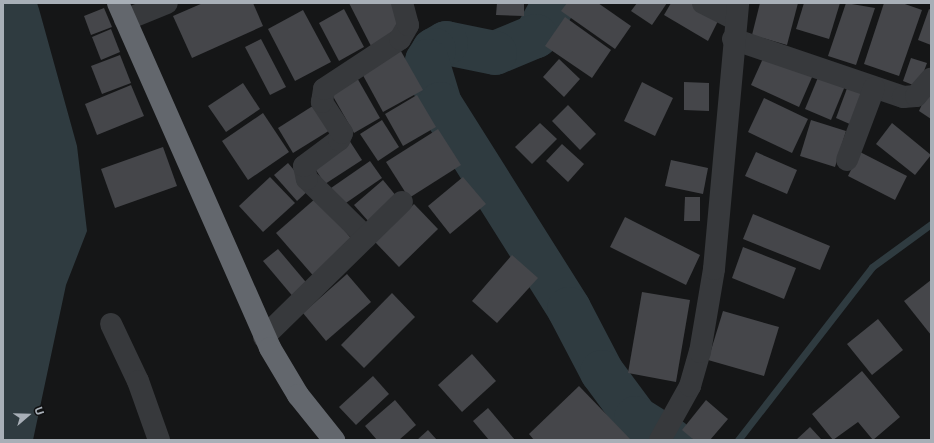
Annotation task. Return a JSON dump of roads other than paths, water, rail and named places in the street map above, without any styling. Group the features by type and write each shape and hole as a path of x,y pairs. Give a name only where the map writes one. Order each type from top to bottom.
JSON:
{"highway":[{"path":"121,11 264,337 298,395 334,440"}],"street":[{"path":"121,11 167,3"},
{"path":"366,237 307,179 304,166 339,140 342,133 322,102 324,90 400,39 408,25 402,3"},
{"path":"703,3 874,88 903,97 916,96 931,79"},
{"path":"666,432 690,386 700,352 714,268 736,20"},
{"path":"847,160 874,88"},
{"path":"264,337 402,202"},
{"path":"111,324 138,381 159,440"}],"waterway":[{"path":"554,3 536,36 495,53 446,43 434,50 427,61 440,104 569,309 602,372 636,418 671,440"},
{"path":"738,440 872,267 931,224"}]}
